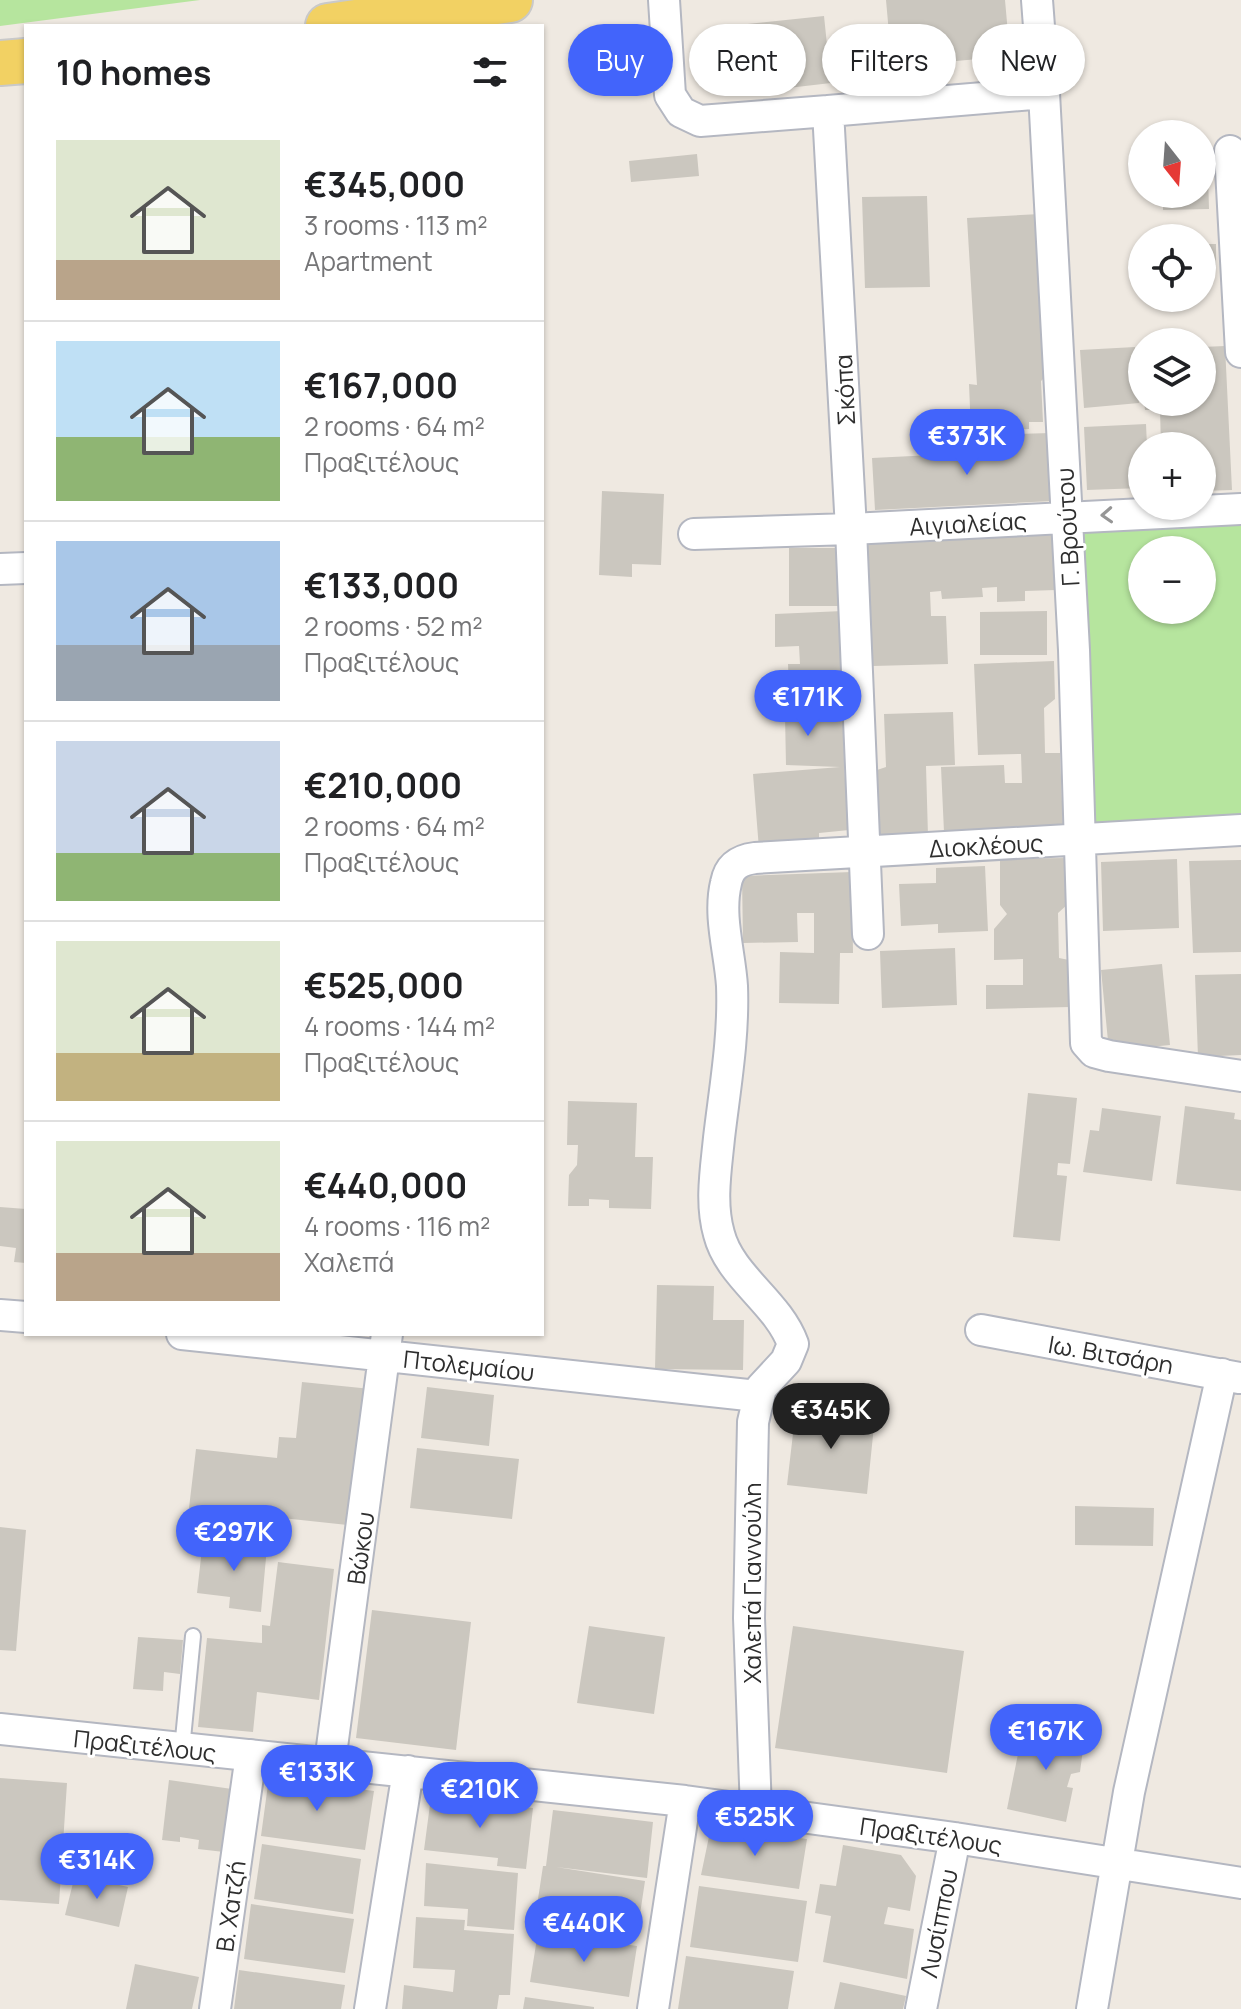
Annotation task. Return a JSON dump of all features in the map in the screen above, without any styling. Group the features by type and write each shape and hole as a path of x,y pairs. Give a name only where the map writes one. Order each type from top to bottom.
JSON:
{"main road":[{"path":"342,24 510,0"},
{"path":"0,63 24,61"}],"street":[{"path":"664,0 670,95 681,112 700,121 1008,96"},
{"name":"Γ. Βρούτου","path":"1037,0 1039,24"},
{"name":"Γ. Βρούτου","path":"1044,96 1066,517 1086,1043 1094,1052 1241,1076"},
{"name":"Σκόπα","path":"828,111 851,529 868,934"},
{"path":"1230,151 1241,352"},
{"name":"Αιγιαλείας","path":"694,534 1241,509"},
{"path":"0,569 24,568"},
{"name":"Διοκλέους","path":"757,1396 786,1361 793,1344 786,1327 727,1253 721,1243 716,1219 714,1183 732,1020 725,887 733,867 740,861 755,858 1241,830"},
{"path":"0,1315 24,1317"},
{"name":"Ιω. Βιτσάρη","path":"981,1330 1231,1376"},
{"name":"Πτολεμαίου","path":"219,1336 386,1345 757,1396"},
{"name":"Βώκου","path":"330,1762 386,1345"},
{"path":"1092,2009 1129,1792 1231,1376"},
{"name":"Χαλεπά Γιαννούλη","path":"756,1811 749,1618 751,1449 757,1396"},
{"name":"Πραξιτέλους","path":"0,1729 685,1801 955,1838 1241,1883"},
{"name":"Β. Χατζή","path":"215,2009 251,1755"},
{"path":"370,2009 408,1771"},
{"path":"653,2009 685,1801"},
{"name":"Λυσίππου","path":"921,2009 955,1838"}],"lane":[{"path":"182,1749 193,1636"}],"green space":[{"path":"0,0 200,0 0,26"},
{"path":"1241,509 1241,830 1080,839 1066,517 1128,514 1128,520 1216,520 1216,510"}],"building":[{"path":"886,0 1005,0 1007,24 972,24 972,60 956,61 956,24 888,24"},
{"path":"824,16 822,84 806,86 806,24 748,24"},
{"path":"697,154 699,176 631,182 629,161"},
{"path":"927,196 930,287 865,288 862,197"},
{"path":"1163,208 1209,208 1209,209"},
{"path":"1040,214 1047,375 1041,381 1043,422 1029,422 1029,429 971,432 969,384 977,385 967,218"},
{"path":"1216,346 1225,346 1232,490 1216,491 1216,432 1161,432 1160,416 1216,416"},
{"path":"1128,347 1128,404 1084,408 1080,350"},
{"path":"1146,424 1146,432 1128,432 1128,489 1087,490 1084,427"},
{"path":"1051,433 1053,501 875,510 872,458 1014,451 1014,434"},
{"path":"602,491 664,494 661,565 632,564 632,577 599,575"},
{"path":"1054,535 1056,590 1025,591 1025,601 997,602 997,587 982,588 983,597 942,599 941,591 930,592 931,616 946,616 948,664 873,666 866,544"},
{"path":"789,548 840,548 840,606 789,606"},
{"path":"843,611 844,766 849,830 819,833 819,839 804,840 796,847 759,849 753,774 840,767 786,765 785,715 790,712 788,664 800,664 799,646 775,647 775,614"},
{"path":"1047,611 1047,655 980,655 980,612"},
{"path":"1054,661 1055,699 1044,708 1045,753 1060,753 1063,826 944,832 941,767 1004,765 1005,783 1022,783 1021,754 978,755 974,664"},
{"path":"953,712 955,765 926,766 928,836 880,838 877,770 886,767 884,714"},
{"path":"1067,858 1068,904 1058,913 1059,958 1069,960 1070,1007 986,1009 986,985 1023,985 1023,959 994,960 994,929 1007,914 1000,905 1000,859"},
{"path":"1177,859 1179,928 1103,931 1101,862"},
{"path":"1241,860 1241,952 1193,953 1189,861"},
{"path":"985,866 988,931 938,933 938,924 901,926 899,884 936,883 936,868"},
{"path":"852,872 853,953 840,953 839,1004 779,1003 780,952 814,953 814,913 797,913 798,942 743,943 742,876"},
{"path":"955,948 957,1005 882,1008 880,951"},
{"path":"1162,964 1170,1045 1109,1051 1101,970"},
{"path":"1241,974 1241,1055 1198,1057 1195,975"},
{"path":"1028,1093 1077,1098 1070,1164 1058,1163 1057,1175 1067,1176 1060,1241 1013,1237"},
{"path":"568,1101 637,1103 635,1157 653,1157 651,1209 609,1208 609,1200 589,1199 589,1206 568,1206 569,1175 577,1165 578,1145 567,1145"},
{"path":"1185,1106 1235,1113 1234,1119 1241,1120 1241,1191 1176,1184"},
{"path":"1102,1108 1161,1116 1152,1181 1083,1172 1090,1130 1099,1131"},
{"path":"0,1207 24,1209 24,1263 14,1262 16,1248 0,1246"},
{"path":"657,1285 714,1286 713,1320 744,1320 743,1370 655,1369"},
{"path":"302,1382 371,1389 357,1526 189,1508 196,1449 277,1458 279,1437 296,1438"},
{"path":"427,1387 494,1395 489,1446 421,1438"},
{"path":"796,1408 875,1416 867,1494 787,1485"},
{"path":"417,1448 519,1459 512,1519 410,1508"},
{"path":"1075,1506 1154,1508 1153,1546 1075,1545"},
{"path":"0,1527 26,1530 16,1651 0,1650"},
{"path":"203,1540 267,1547 261,1612 229,1608 230,1597 197,1593"},
{"path":"278,1562 334,1569 319,1700 257,1692 253,1732 198,1727 207,1638 262,1643 262,1625 270,1626"},
{"path":"372,1610 471,1622 456,1750 356,1738"},
{"path":"589,1626 665,1637 654,1714 577,1703"},
{"path":"793,1626 964,1651 947,1773 775,1748"},
{"path":"138,1637 183,1640 180,1674 164,1672 163,1691 133,1689"},
{"path":"1024,1724 1085,1734 1080,1772 1071,1774 1067,1787 1073,1788 1066,1822 1007,1809"},
{"path":"269,1777 374,1791 365,1850 261,1836"},
{"path":"0,1778 67,1783 59,1904 0,1900"},
{"path":"169,1780 232,1789 224,1852 198,1849 199,1840 180,1837 180,1842 162,1840"},
{"path":"431,1797 533,1808 526,1869 497,1866 498,1858 424,1850"},
{"path":"553,1810 653,1822 647,1878 556,1867 645,1881 637,1934 535,1919"},
{"path":"711,1827 807,1839 799,1889 701,1875"},
{"path":"262,1844 361,1859 353,1914 254,1899"},
{"path":"843,1845 901,1855 916,1876 910,1911 888,1907 884,1924 914,1929 907,1979 823,1962 831,1916 815,1913 820,1884 836,1886"},
{"path":"426,1863 518,1873 514,1930 467,1926 468,1909 424,1906"},
{"path":"75,1875 128,1887 119,1927 65,1915"},
{"path":"699,1886 807,1901 798,1962 690,1947"},
{"path":"251,1904 354,1919 345,1973 244,1959"},
{"path":"416,1917 465,1920 464,1930 514,1934 510,1995 499,1995 497,2009 402,2009 404,1985 453,1992 455,1970 413,1968"},
{"path":"538,1932 637,1946 629,1997 530,1982"},
{"path":"686,1956 794,1971 788,2009 678,2009"},
{"path":"135,1964 199,1977 192,2009 126,2009"},
{"path":"239,1970 345,1985 341,2009 234,2009"},
{"path":"840,1982 906,1996 903,2009 834,2009"},
{"path":"525,1997 594,2007 594,2009 523,2009"}]}
